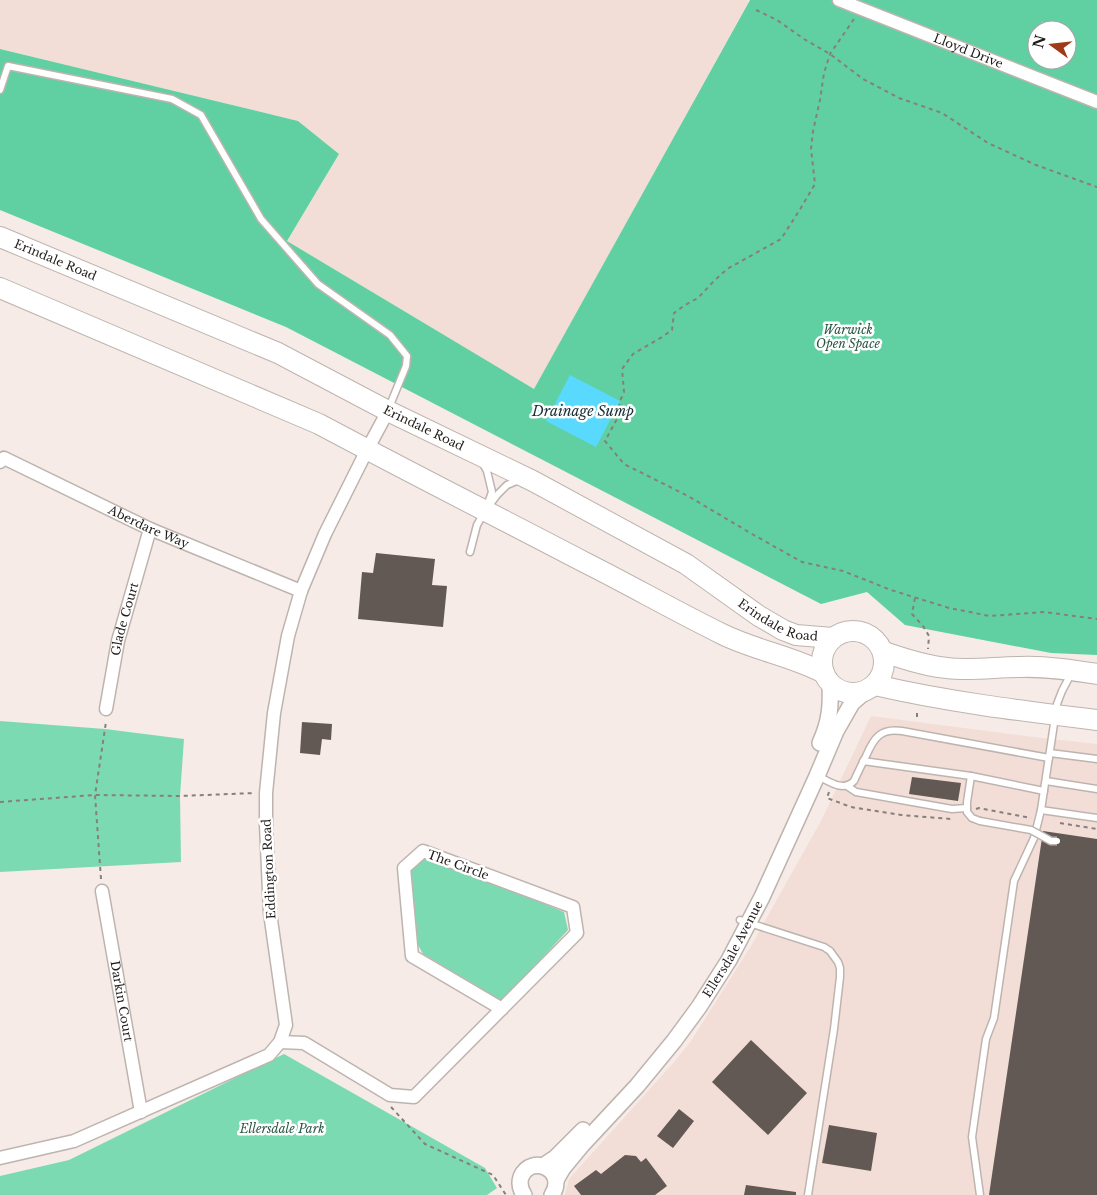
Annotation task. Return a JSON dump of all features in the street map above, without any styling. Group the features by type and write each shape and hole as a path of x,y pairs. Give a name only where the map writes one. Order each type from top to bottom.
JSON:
{"main road":[{"name":"Erindale Road","path":"0,237 278,353 388,411 532,481 686,564 759,616 783,630 796,635 833,638"},
{"path":"0,288 319,424 737,642 810,666 827,678 837,689 846,693 856,694 870,688 882,676 885,664 884,652"},
{"name":"Erindale Road","path":"827,678 822,664 823,654 827,645 842,632 852,630 872,636 884,652 921,664 948,669 990,669 1020,666 1097,674"},
{"path":"870,688 981,706 1097,720"}],"street":[{"name":"Lloyd Drive","path":"839,0 1097,102"},
{"name":"Eddington Road","path":"280,1042 286,1026 270,912 266,825 266,793 274,713 288,636 301,591 325,534 388,411"},
{"name":"Aberdare Way","path":"0,462 4,458 150,529 301,591"},
{"name":"Glade Court","path":"106,708 118,640 150,529"},
{"name":"Ellersdale Avenue","path":"543,1166 555,1158 630,1080 691,1002 745,921 753,893 827,728 830,710 827,678"},
{"name":"Ellersdale Avenue","path":"555,1190 563,1168 582,1144 637,1086 674,1041 699,1007 729,960 745,921 817,776 845,713 852,703 870,688"},
{"name":"The Circle","path":"280,1042 304,1043 390,1095 414,1097 577,933 573,907 423,851 404,868 412,956 502,1008"},
{"name":"Darkin Court","path":"102,891 141,1112"},
{"path":"0,1158 74,1141 269,1055 280,1042"},
{"name":"Ellersdale Avenue","path":"519,1191 522,1175 527,1168 535,1165 543,1166 553,1172 555,1190"}],"lane":[{"path":"0,90 8,66 172,100 201,115 261,219 318,284 390,335 407,356 406,366 388,411"},
{"path":"477,454 487,471 492,492 485,511"},
{"path":"470,552 477,525 497,495 507,485 520,480 532,481"},
{"path":"980,1195 972,1137 986,1039 994,1018 1014,881 1034,838 1046,781 1057,704 1073,671"},
{"path":"847,786 854,781 873,741 884,733 896,730 1050,756 1097,759"},
{"path":"863,760 971,776 1044,791"},
{"path":"817,776 833,783 847,786 856,792 967,810"},
{"path":"971,776 967,810 972,818 1030,830 1051,841 1057,842"},
{"path":"1046,781 1097,789"},
{"path":"1041,810 1097,818"},
{"path":"745,921 824,946 834,956 840,968 834,1029 808,1195"}],"path":[{"path":"861,9 830,54 824,74 812,131 811,149 815,184 811,191 781,239 727,269 698,298 674,313 672,330 632,354 622,369 624,392 620,401 618,417 605,440 624,464 688,496 802,562 843,571 891,590 949,608 990,616 1044,612 1097,619"},
{"path":"756,10 777,20 804,40 830,54 863,79 899,98 942,113 988,143 1036,165 1097,187"},
{"path":"915,598 912,614 924,626 929,636 928,643"},
{"path":"102,891 95,796 105,729 106,708"},
{"path":"833,783 827,798 852,807 901,815 951,819 967,810 979,808 1097,829"},
{"path":"0,802 95,796 266,793"},
{"path":"390,1106 425,1144 494,1175 506,1195"}],"shaded area":[{"path":"0,0 749,1 534,390 287,241 339,154 298,121 0,49"},
{"path":"871,716 1097,744 1097,1195 565,1195 569,1179 691,1041 751,946 821,821"}],"green space":[{"name":"Warwick Open Space","path":"750,0 1097,0 1097,655 1051,653 905,625 867,592 821,604 286,327 0,210 0,49 298,121 339,154 287,241 534,389"},
{"path":"0,721 105,729 184,739 180,796 181,862 0,872"},
{"path":"426,855 564,912 568,930 502,1001 423,954 418,945 411,871 418,860"},
{"name":"Ellersdale Park","path":"284,1054 485,1168 497,1188 487,1195 0,1195 0,1176 69,1160"}],"water":[{"name":"Drainage Sump","path":"570,375 620,401 596,447 546,421"}],"building":[{"path":"376,553 435,559 432,585 447,586 443,627 358,619 362,572 373,573"},
{"path":"302,722 332,724 331,740 322,739 320,755 300,753"},
{"path":"912,777 961,783 958,801 909,794"},
{"path":"1043,831 1097,839 1097,1195 989,1195"},
{"path":"751,1040 807,1093 768,1135 712,1082"},
{"path":"679,1109 694,1121 673,1148 657,1136"},
{"path":"829,1125 877,1133 871,1171 822,1163"},
{"path":"625,1155 636,1156 641,1162 646,1158 667,1186 655,1195 581,1195 574,1186 596,1170 601,1174"},
{"path":"746,1185 796,1192 796,1195 744,1195"}]}
